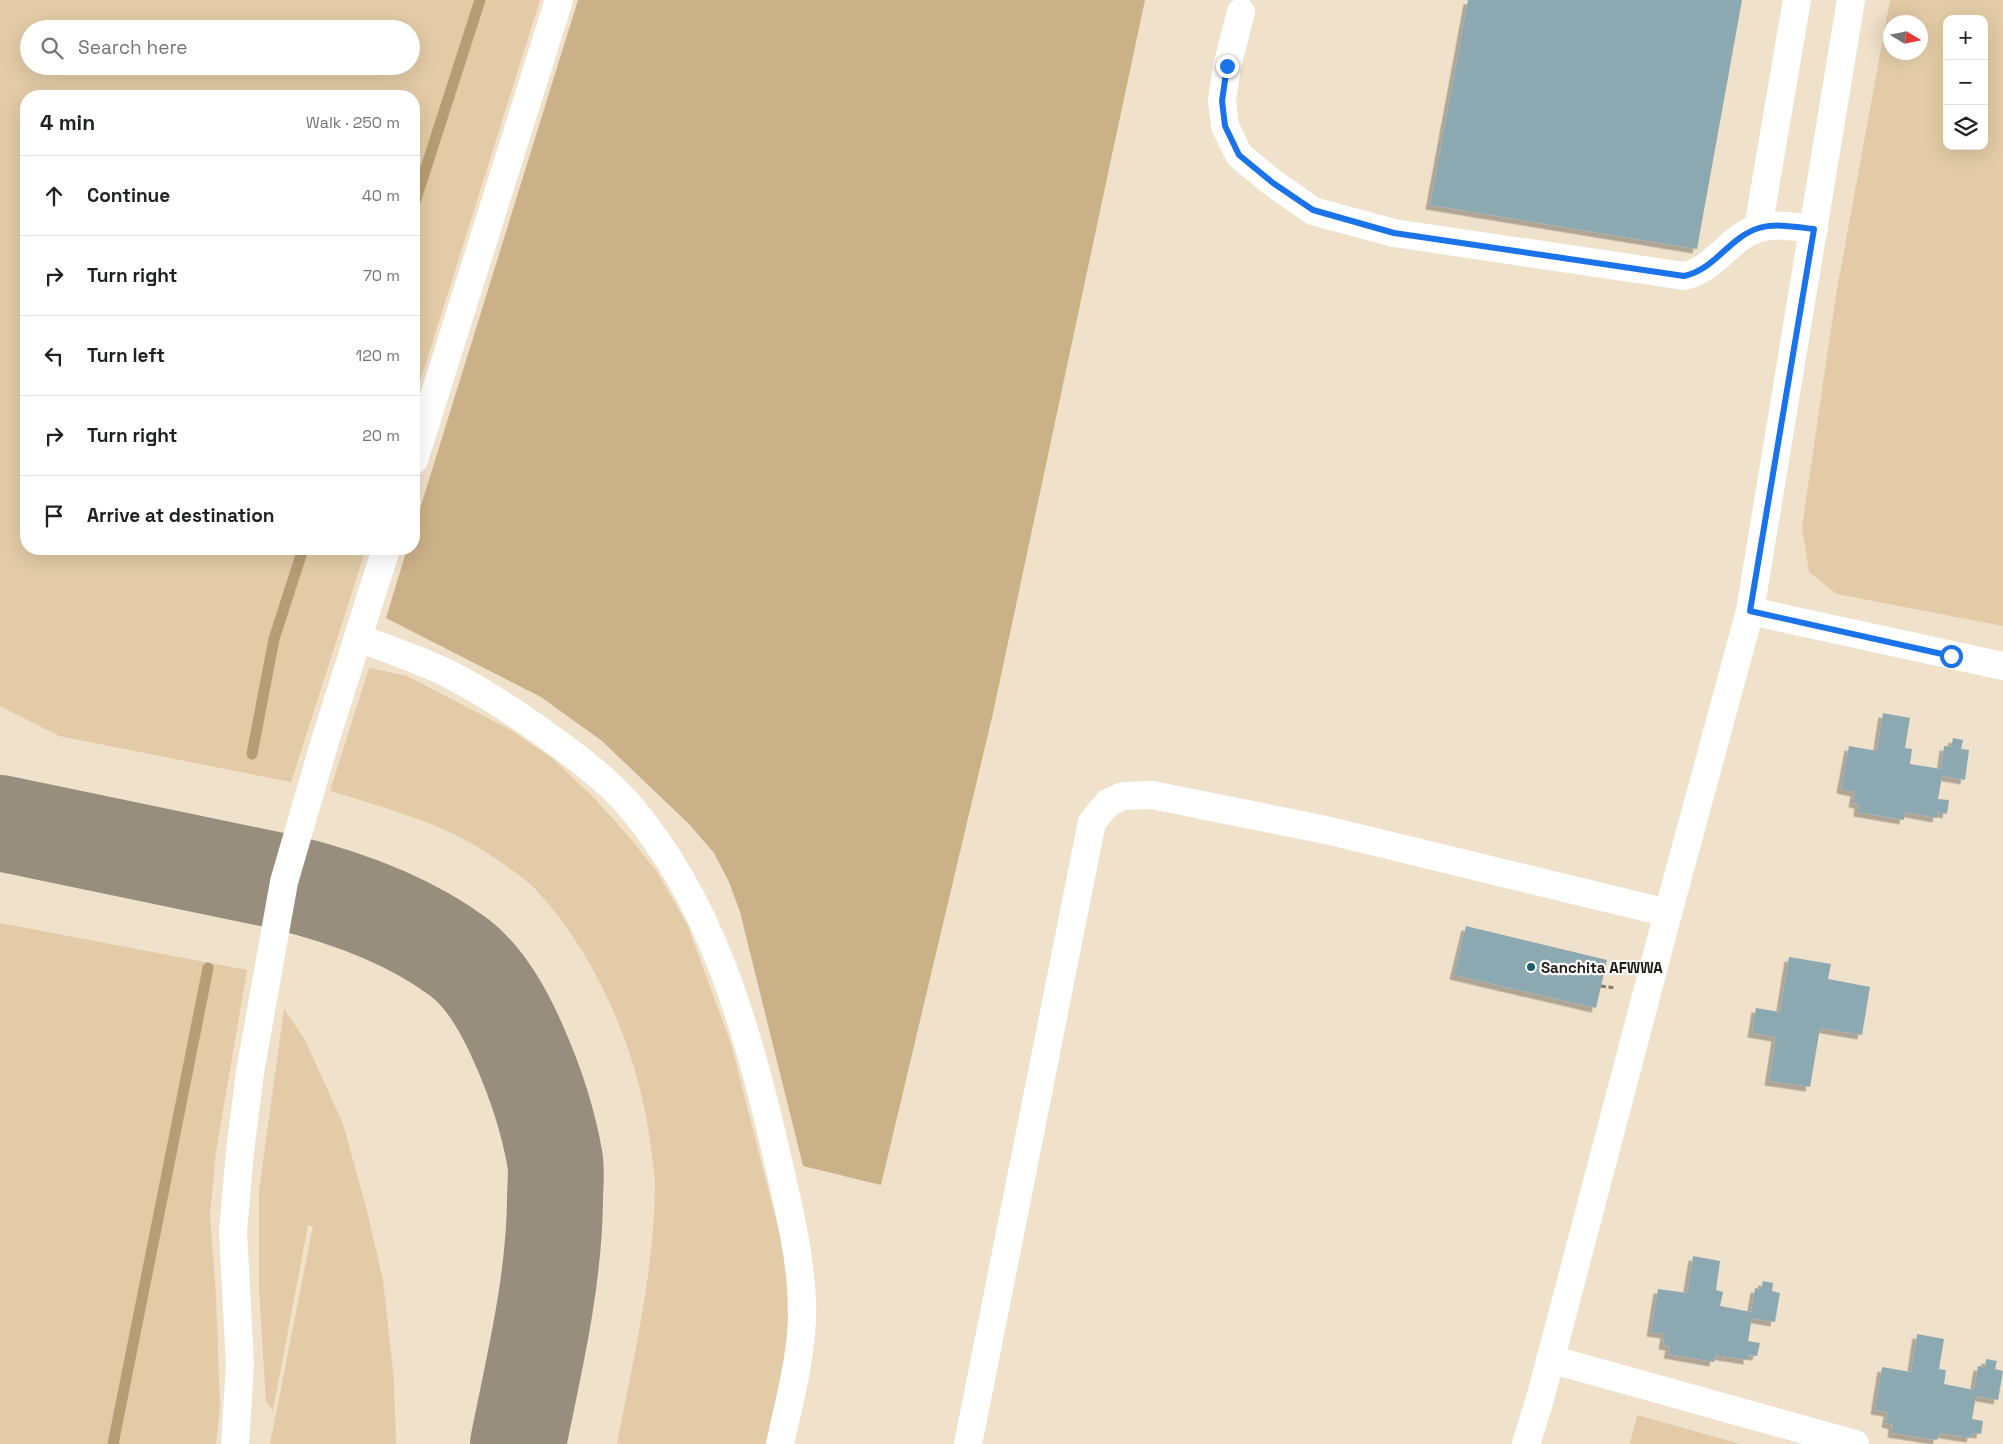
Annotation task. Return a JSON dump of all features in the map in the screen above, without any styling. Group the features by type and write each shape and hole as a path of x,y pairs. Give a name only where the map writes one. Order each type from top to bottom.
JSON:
{"street":[{"path":"420,441 559,0"},
{"path":"1758,228 1797,0"},
{"path":"1526,1444 1750,611 1851,0"},
{"path":"1241,12 1227,66 1222,101 1225,126 1239,155 1273,183 1313,210 1394,233 1684,276 1697,274 1747,233 1758,228 1778,226 1814,229"},
{"path":"235,1444 240,1365 233,1231 250,1072 284,882 317,769 384,555"},
{"path":"1750,611 2003,666"},
{"path":"358,638 445,672 486,694 587,764 628,804 660,847 689,892 720,957 751,1058 784,1189 796,1250 802,1301 800,1338 780,1444"},
{"path":"968,1444 1092,822 1108,803 1123,796 1152,795 1326,830 1668,913"},
{"path":"1550,1359 1855,1444"}],"shaded area":[{"path":"0,0 540,0 420,382 420,90 20,90 20,555 364,555 291,782 59,736 0,706"},
{"path":"578,0 1145,0 993,713 881,1185 803,1166 740,912 729,882 714,853 689,824 602,741 541,697 386,618 405,555 420,555 420,509"},
{"path":"1890,0 2003,0 2003,626 1837,594 1809,572 1802,527 1836,295 1883,38 1883,60 1928,60 1928,15 1887,15"},
{"path":"369,668 407,676 509,729 552,758 595,799 630,838 657,872 687,924 731,1044 784,1251 788,1331 780,1385 767,1444 617,1444 647,1285 654,1220 655,1184 647,1121 629,1050 615,1015 581,949 561,919 538,892 517,873 475,845 435,826 330,791"},
{"path":"0,923 247,970 216,1151 210,1214 216,1297 220,1407 216,1444 0,1444"},
{"path":"284,1009 305,1040 343,1124 366,1207 383,1280 394,1380 396,1444 270,1444 313,1226 308,1225 273,1410 266,1402 259,1289 259,1191"},
{"path":"1637,1415 1740,1444 1630,1444"}],"building":[{"path":"1468,0 1742,0 1697,249 1430,205"},
{"path":"1883,713 1910,718 1905,748 1912,749 1910,764 1941,769 1944,746 1951,747 1953,738 1963,740 1961,749 1969,750 1965,780 1942,776 1938,799 1949,800 1947,814 1938,812 1937,818 1905,812 1904,820 1858,812 1859,804 1853,803 1855,792 1841,789 1849,746 1877,751"},
{"name":"Sanchita AFWWA","path":"1466,926 1607,960 1596,1008 1454,975"},
{"path":"1789,957 1831,964 1828,979 1870,987 1862,1035 1820,1028 1810,1087 1769,1081 1776,1037 1752,1033 1756,1008 1780,1012"},
{"path":"1693,1256 1720,1261 1716,1290 1723,1292 1720,1306 1751,1312 1755,1288 1761,1289 1763,1281 1773,1283 1772,1291 1780,1293 1775,1322 1752,1318 1748,1341 1760,1343 1757,1356 1748,1355 1748,1360 1715,1355 1714,1362 1668,1354 1670,1346 1663,1345 1665,1334 1651,1332 1658,1289 1687,1293"},
{"path":"1917,1334 1944,1339 1939,1369 1946,1370 1944,1384 1974,1390 1978,1366 1985,1367 1986,1359 1997,1361 1995,1369 2003,1371 1998,1400 1976,1396 1972,1419 1983,1421 1981,1434 1972,1433 1971,1438 1939,1433 1937,1440 1892,1433 1893,1425 1886,1423 1888,1412 1875,1410 1882,1367 1911,1372"}],"waterway":[{"path":"420,186 480,0"},
{"path":"252,754 274,639 301,555"},
{"path":"113,1444 208,968"}],"taxiway":[{"path":"0,823 284,882 353,902 398,921 440,944 469,966 487,986 514,1033 536,1087 545,1116 556,1165 554,1232 547,1293 518,1444"}],"place":[{"name":"Sanchita AFWWA","path":"1531,967"}],"route":[{"path":"1227,66 1222,101 1225,126 1239,155 1273,183 1313,210 1394,233 1670,276 1684,276 1697,274 1715,261 1731,245 1747,233 1758,228 1778,226 1814,229 1750,611 1951,656"}]}
